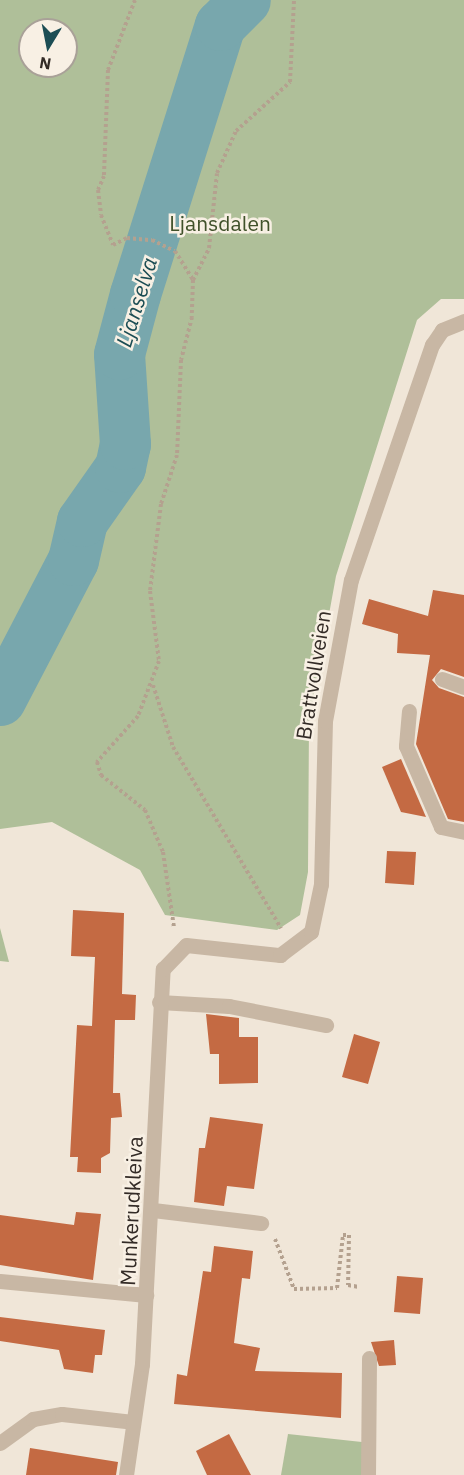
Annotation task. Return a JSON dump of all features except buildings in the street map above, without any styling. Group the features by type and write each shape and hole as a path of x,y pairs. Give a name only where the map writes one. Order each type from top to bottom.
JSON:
{"street":[{"name":"Brattvollveien","path":"294,949 311,932 319,904 325,721 342,620 369,522 432,345 442,330 464,321"},
{"path":"442,680 464,687"},
{"path":"409,711 406,746 441,826 464,832"},
{"path":"186,945 268,956 294,949"},
{"name":"Munkerudkleiva","path":"126,1475 147,1295 153,1210 159,1002 163,969 186,945"},
{"path":"159,1002 229,1006 326,1025"},
{"path":"153,1210 261,1223"},
{"path":"0,1281 147,1295"},
{"path":"368,1475 369,1358"},
{"path":"0,1443 33,1419 62,1414 133,1422"}],"path":[{"path":"135,0 108,70 104,176 98,190 113,245 135,238 175,251 193,280"},
{"path":"186,945 174,928 164,852 145,810 101,775 97,762 138,716 153,685 159,661 150,591 161,504 177,455 181,360 192,317 193,280 209,248 217,173 236,131 290,82 294,0"},
{"path":"153,685 173,747 294,949"},
{"path":"261,1223 283,1252 294,1289 337,1288 343,1234 349,1235 348,1285 359,1287"}],"green space":[{"name":"Ljansdalen","path":"0,0 464,0 464,299 441,299 417,320 336,576 309,724 308,872 300,915 277,930 165,915 140,870 52,822 0,829"},
{"path":"0,928 9,962 0,961"},
{"path":"288,1434 371,1443 370,1475 281,1475"}],"waterway":[{"name":"Ljanselva","path":"0,700 73,560 82,521 120,467 125,444 119,354 135,294 220,25 245,0"}]}
